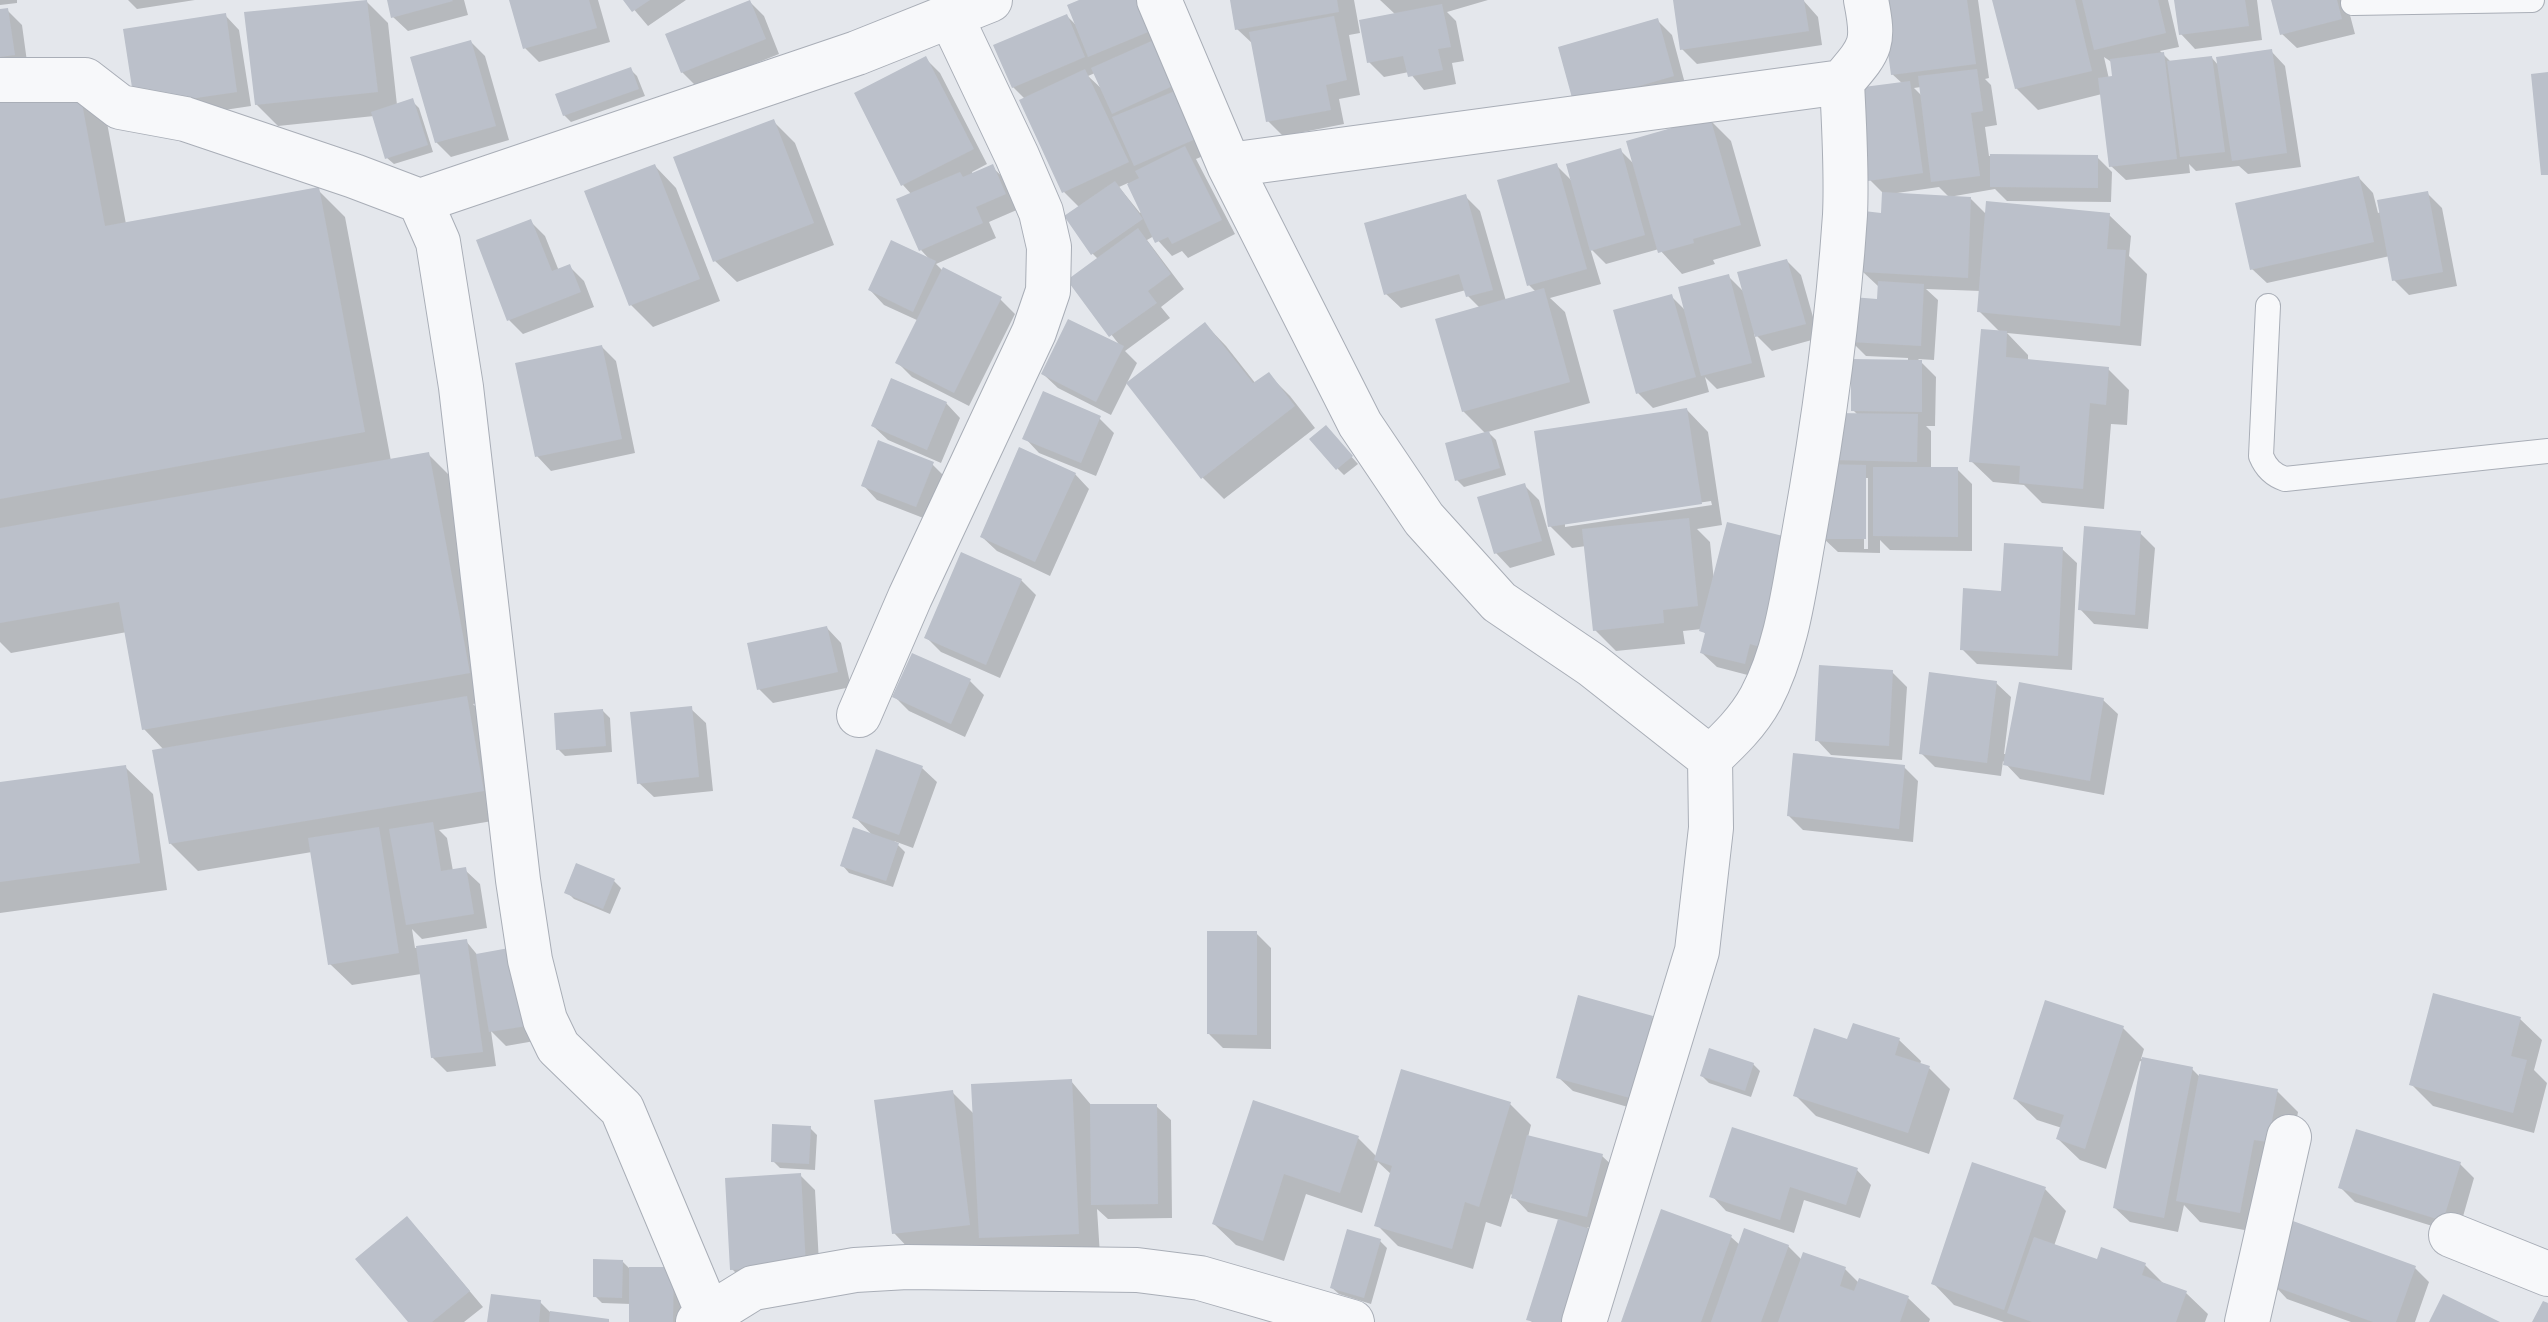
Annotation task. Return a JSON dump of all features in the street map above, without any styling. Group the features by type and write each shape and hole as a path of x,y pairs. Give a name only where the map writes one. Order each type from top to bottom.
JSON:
{"street":[{"path":"0,80 85,80 120,107 185,119 420,201 857,53 990,0"},
{"path":"1159,0 1229,165 1360,424 1424,519 1499,602 1592,665 1710,758"},
{"path":"1584,1322 1697,951 1711,828 1710,758 1741,728 1761,699 1775,663 1792,601 1832,344 1845,213 1842,82 1870,44 1872,30 1866,0"},
{"path":"859,715 910,597 1034,332 1048,291 1049,247 1041,212 951,17"},
{"path":"1229,165 1842,82"},
{"path":"420,201 438,242 459,373 518,880 530,960 545,1020 558,1047 622,1109 703,1319 753,1288 855,1270 907,1267 1137,1270 1200,1278 1325,1319"},
{"path":"2247,1322 2289,1137"},
{"path":"2451,1235 2548,1274"}],"lane":[{"path":"2353,3 2532,0"},
{"path":"2268,306 2261,456 2276,476 2285,479 2548,451"}],"building":[{"path":"367,0 378,92 255,105 244,12"},
{"path":"387,0 452,0 453,1 391,18"},
{"path":"509,0 589,0 597,28 523,49"},
{"path":"623,0 650,0 632,12"},
{"path":"750,0 766,39 681,73 665,34"},
{"path":"1079,0 1141,0 1153,30 1088,57 1067,5"},
{"path":"1230,0 1337,0 1339,12 1235,30"},
{"path":"1673,0 1804,0 1809,31 1680,50"},
{"path":"1881,0 1967,0 1976,64 1891,75"},
{"path":"1992,0 2075,0 2092,71 2015,89"},
{"path":"2082,0 2158,0 2166,33 2094,50"},
{"path":"2174,0 2245,0 2249,26 2179,35"},
{"path":"2271,0 2337,0 2342,19 2280,35"},
{"path":"1442,4 1451,47 1438,49 1443,70 1408,77 1403,56 1367,63 1359,20"},
{"path":"8,8 15,55 0,57 0,9"},
{"path":"226,13 237,92 135,107 123,29"},
{"path":"1067,14 1085,57 1012,88 993,45"},
{"path":"1334,16 1347,80 1326,85 1331,110 1266,122 1249,32"},
{"path":"1658,18 1674,76 1574,105 1558,47"},
{"path":"1156,39 1177,84 1112,114 1091,68"},
{"path":"471,40 496,126 435,143 410,57"},
{"path":"2272,49 2287,153 2232,161 2216,57"},
{"path":"2164,52 2177,159 2109,167 2098,78 2112,76 2110,59"},
{"path":"926,56 974,149 901,186 854,93"},
{"path":"2212,56 2225,152 2180,157 2167,61"},
{"path":"631,67 639,89 563,116 555,94"},
{"path":"1085,69 1129,162 1062,193 1019,100"},
{"path":"1977,69 1983,111 1971,113 1980,176 1931,182 1918,76"},
{"path":"2548,72 2548,175 2541,175 2531,74"},
{"path":"1910,81 1923,173 1868,181 1856,88"},
{"path":"78,82 105,226 319,187 365,432 0,499 0,97"},
{"path":"1187,86 1207,134 1134,166 1112,117"},
{"path":"413,98 428,145 385,159 371,112"},
{"path":"1710,117 1741,225 1658,253 1626,141"},
{"path":"774,119 814,223 713,262 673,157"},
{"path":"1185,146 1222,220 1172,244 1168,237 1155,243 1127,184 1139,178 1135,171"},
{"path":"1621,148 1645,235 1590,251 1566,164"},
{"path":"1990,154 2098,155 2098,188 1990,187"},
{"path":"1557,163 1587,269 1527,286 1497,180"},
{"path":"655,164 700,279 629,306 584,191"},
{"path":"993,164 1006,194 976,207 983,223 919,251 896,199 960,172 963,177"},
{"path":"2359,176 2374,242 2250,270 2235,203"},
{"path":"1115,181 1143,219 1091,255 1064,216"},
{"path":"2428,191 2443,272 2392,281 2377,200"},
{"path":"1882,192 1971,197 1968,278 1861,272 1864,211 1881,213"},
{"path":"1466,194 1493,290 1466,297 1459,274 1384,295 1364,223"},
{"path":"1986,201 2110,213 2107,249 2126,250 2120,326 1977,312"},
{"path":"531,219 552,271 570,264 581,292 507,321 476,240"},
{"path":"1138,228 1171,274 1148,291 1157,303 1109,337 1067,280"},
{"path":"891,240 936,261 913,312 868,290"},
{"path":"1787,259 1806,324 1755,337 1737,272"},
{"path":"943,267 1002,297 954,393 895,363"},
{"path":"1729,274 1752,363 1701,376 1678,287"},
{"path":"1878,281 1924,284 1921,346 1850,342 1852,297 1877,299"},
{"path":"1544,288 1570,382 1462,412 1435,319"},
{"path":"1672,294 1696,377 1636,394 1613,310"},
{"path":"1068,319 1124,346 1096,402 1041,374"},
{"path":"1205,322 1253,383 1269,372 1295,406 1201,479 1126,383"},
{"path":"1981,329 2007,331 2006,357 2109,367 2106,405 2090,403 2083,489 2019,483 2020,466 1969,462"},
{"path":"602,345 622,439 535,457 515,363"},
{"path":"1851,359 1922,360 1922,412 1851,411"},
{"path":"891,378 947,402 927,450 871,426"},
{"path":"1043,391 1101,416 1081,463 1022,439"},
{"path":"1687,408 1702,504 1548,527 1534,431"},
{"path":"1832,413 1918,414 1917,462 1831,460"},
{"path":"1326,425 1353,456 1336,470 1309,439"},
{"path":"1489,431 1500,468 1455,481 1445,443"},
{"path":"878,440 934,462 916,507 861,486"},
{"path":"1019,447 1076,473 1035,562 980,537"},
{"path":"429,452 470,673 142,730 119,602 0,623 0,528"},
{"path":"1822,464 1866,465 1866,539 1821,539"},
{"path":"1873,467 1958,467 1958,537 1873,536"},
{"path":"1525,483 1542,541 1494,554 1477,497"},
{"path":"1689,518 1698,606 1663,610 1664,623 1593,631 1582,529"},
{"path":"1727,522 1787,537 1760,647 1750,644 1745,664 1700,653 1705,633 1699,631"},
{"path":"2084,526 2141,531 2135,615 2078,610"},
{"path":"2004,543 2063,547 2058,656 1960,650 1963,588 2001,591"},
{"path":"961,552 1022,579 986,665 924,638"},
{"path":"827,626 838,672 757,690 747,643"},
{"path":"912,653 971,679 951,724 892,697"},
{"path":"1819,665 1893,670 1889,746 1815,741"},
{"path":"1929,672 1997,681 1987,763 1919,754"},
{"path":"2019,682 2104,698 2090,781 2003,765"},
{"path":"467,696 484,791 169,844 152,750"},
{"path":"692,706 699,777 637,784 630,712"},
{"path":"603,709 606,746 556,750 554,713"},
{"path":"876,749 923,766 899,835 852,818"},
{"path":"1793,753 1905,765 1899,829 1787,816"},
{"path":"126,765 140,863 0,882 0,782"},
{"path":"433,822 441,871 466,867 474,914 406,925 389,829"},
{"path":"379,827 399,953 328,965 308,838"},
{"path":"853,827 899,843 886,881 840,866"},
{"path":"576,863 615,879 603,909 564,893"},
{"path":"1207,931 1257,931 1257,1035 1207,1034"},
{"path":"467,939 483,1052 431,1058 416,946"},
{"path":"520,946 533,1025 489,1032 476,954"},
{"path":"2433,993 2521,1017 2511,1056 2527,1060 2513,1113 2409,1085"},
{"path":"1578,995 1653,1016 1630,1098 1556,1078"},
{"path":"2045,1000 2124,1026 2085,1149 2056,1139 2064,1115 2013,1099"},
{"path":"1853,1023 1900,1038 1895,1055 1930,1066 1908,1133 1793,1096 1814,1028 1847,1039"},
{"path":"1709,1048 1754,1063 1745,1091 1700,1076"},
{"path":"2142,1057 2193,1067 2164,1218 2113,1208"},
{"path":"1401,1069 1511,1102 1479,1207 1465,1202 1452,1249 1374,1226 1392,1166 1374,1160"},
{"path":"2199,1074 2278,1089 2268,1142 2254,1140 2240,1213 2176,1201"},
{"path":"1072,1079 1079,1234 979,1238 971,1084"},
{"path":"953,1090 970,1225 892,1234 874,1100"},
{"path":"1253,1100 1359,1136 1340,1193 1284,1174 1263,1241 1212,1224"},
{"path":"1090,1104 1157,1104 1158,1204 1091,1205"},
{"path":"772,1124 811,1126 809,1164 771,1162"},
{"path":"1732,1127 1858,1168 1846,1205 1790,1187 1780,1220 1709,1197"},
{"path":"2356,1129 2461,1162 2443,1221 2338,1188"},
{"path":"1527,1135 1603,1154 1587,1217 1511,1198"},
{"path":"1972,1162 2046,1187 2004,1310 1931,1284"},
{"path":"801,1173 806,1267 730,1270 725,1178"},
{"path":"1661,1209 1732,1235 1701,1322 1621,1322"},
{"path":"407,1216 470,1291 432,1322 408,1322 355,1259"},
{"path":"1558,1219 1593,1230 1564,1322 1526,1320"},
{"path":"2293,1221 2416,1266 2396,1322 2373,1322 2270,1285"},
{"path":"1744,1228 1789,1245 1761,1322 1711,1322"},
{"path":"1347,1229 1381,1239 1364,1298 1330,1288"},
{"path":"2034,1237 2097,1259 2101,1247 2146,1263 2142,1275 2187,1291 2176,1322 2032,1322 2007,1313"},
{"path":"1803,1252 1846,1267 1840,1286 1854,1291 1859,1278 1909,1296 1900,1322 1778,1322"},
{"path":"593,1259 623,1260 622,1298 593,1297"},
{"path":"629,1267 674,1267 673,1322 629,1322"},
{"path":"491,1294 541,1300 539,1322 487,1322"},
{"path":"2443,1294 2500,1322 2429,1322"},
{"path":"2543,1301 2548,1303 2548,1322 2532,1322"},
{"path":"550,1311 609,1319 609,1322 549,1322"}]}
